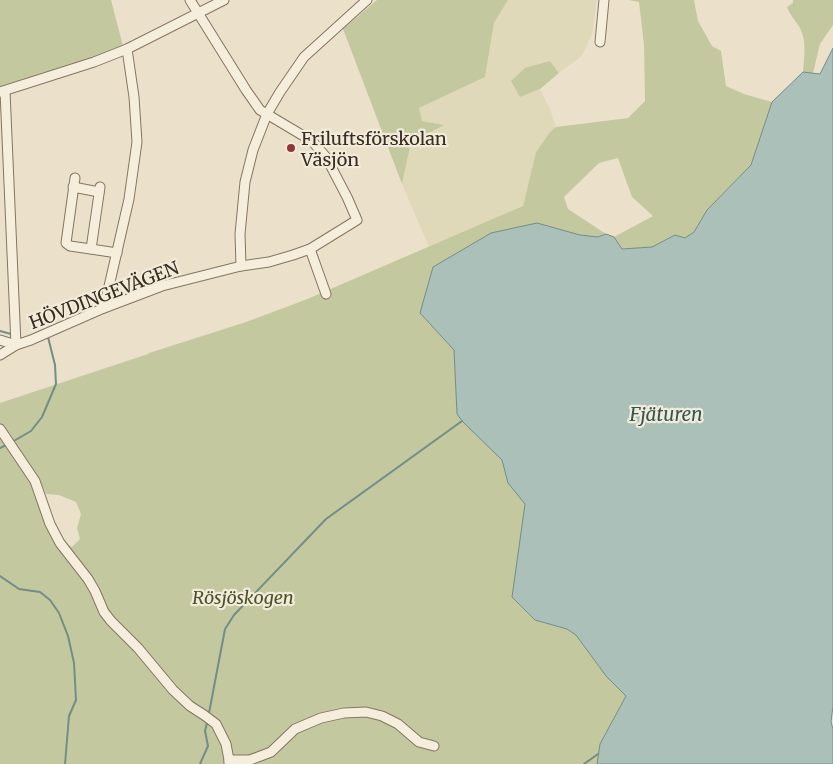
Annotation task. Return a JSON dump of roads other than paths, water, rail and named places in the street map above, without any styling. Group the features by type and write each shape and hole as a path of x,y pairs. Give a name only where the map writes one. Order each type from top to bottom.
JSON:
{"street":[{"path":"190,0 246,90 260,110 267,114"},
{"path":"0,340 16,345 2,92 94,62 127,49 224,0"},
{"path":"241,266 240,234 245,182 253,150 267,114 304,57 368,0"},
{"path":"600,42 604,0"},
{"path":"104,308 129,199 138,142 127,49"},
{"name":"HÖVDINGEVÄGEN","path":"0,355 16,345 162,286 241,266 268,262 310,249 357,220 347,196 326,157 312,141 267,114"},
{"path":"91,248 100,189 74,183 66,243 70,246 117,253"},
{"path":"310,249 326,294"},
{"path":"0,430 35,482 50,524 60,543 88,579 104,612 138,648 173,690 190,706 216,724 226,744 229,762 250,760 271,752 295,729 321,718 344,713 366,712 382,716 398,724 419,742 434,746"}],"water":[{"name":"Fjäturen","path":"833,48 833,706 831,722 833,729 833,764 597,764 600,744 626,696 606,676 576,635 567,629 535,620 512,597 525,504 508,483 502,460 457,414 454,350 420,313 433,267 491,233 537,223 580,235 598,237 606,234 614,237 622,249 652,247 675,235 685,238 694,232 707,210 751,165 772,102 803,72 820,74"}],"waterway":[{"path":"0,331 11,334"},
{"path":"12,442 31,431 42,417 56,384 55,365 48,337"},
{"path":"209,713 225,629 234,615 326,519 462,421"},
{"path":"0,448 6,445"},
{"path":"0,576 19,589 40,592 50,600 59,613 68,636 74,663 76,700 69,716 65,764"},
{"path":"200,764 208,746 205,731 207,723"},
{"path":"584,764 598,754"}],"place":[{"name":"Friluftsförskolan Väsjön","path":"291,148"}],"park label":[{"name":"Rösjöskogen","path":"243,597"}]}
